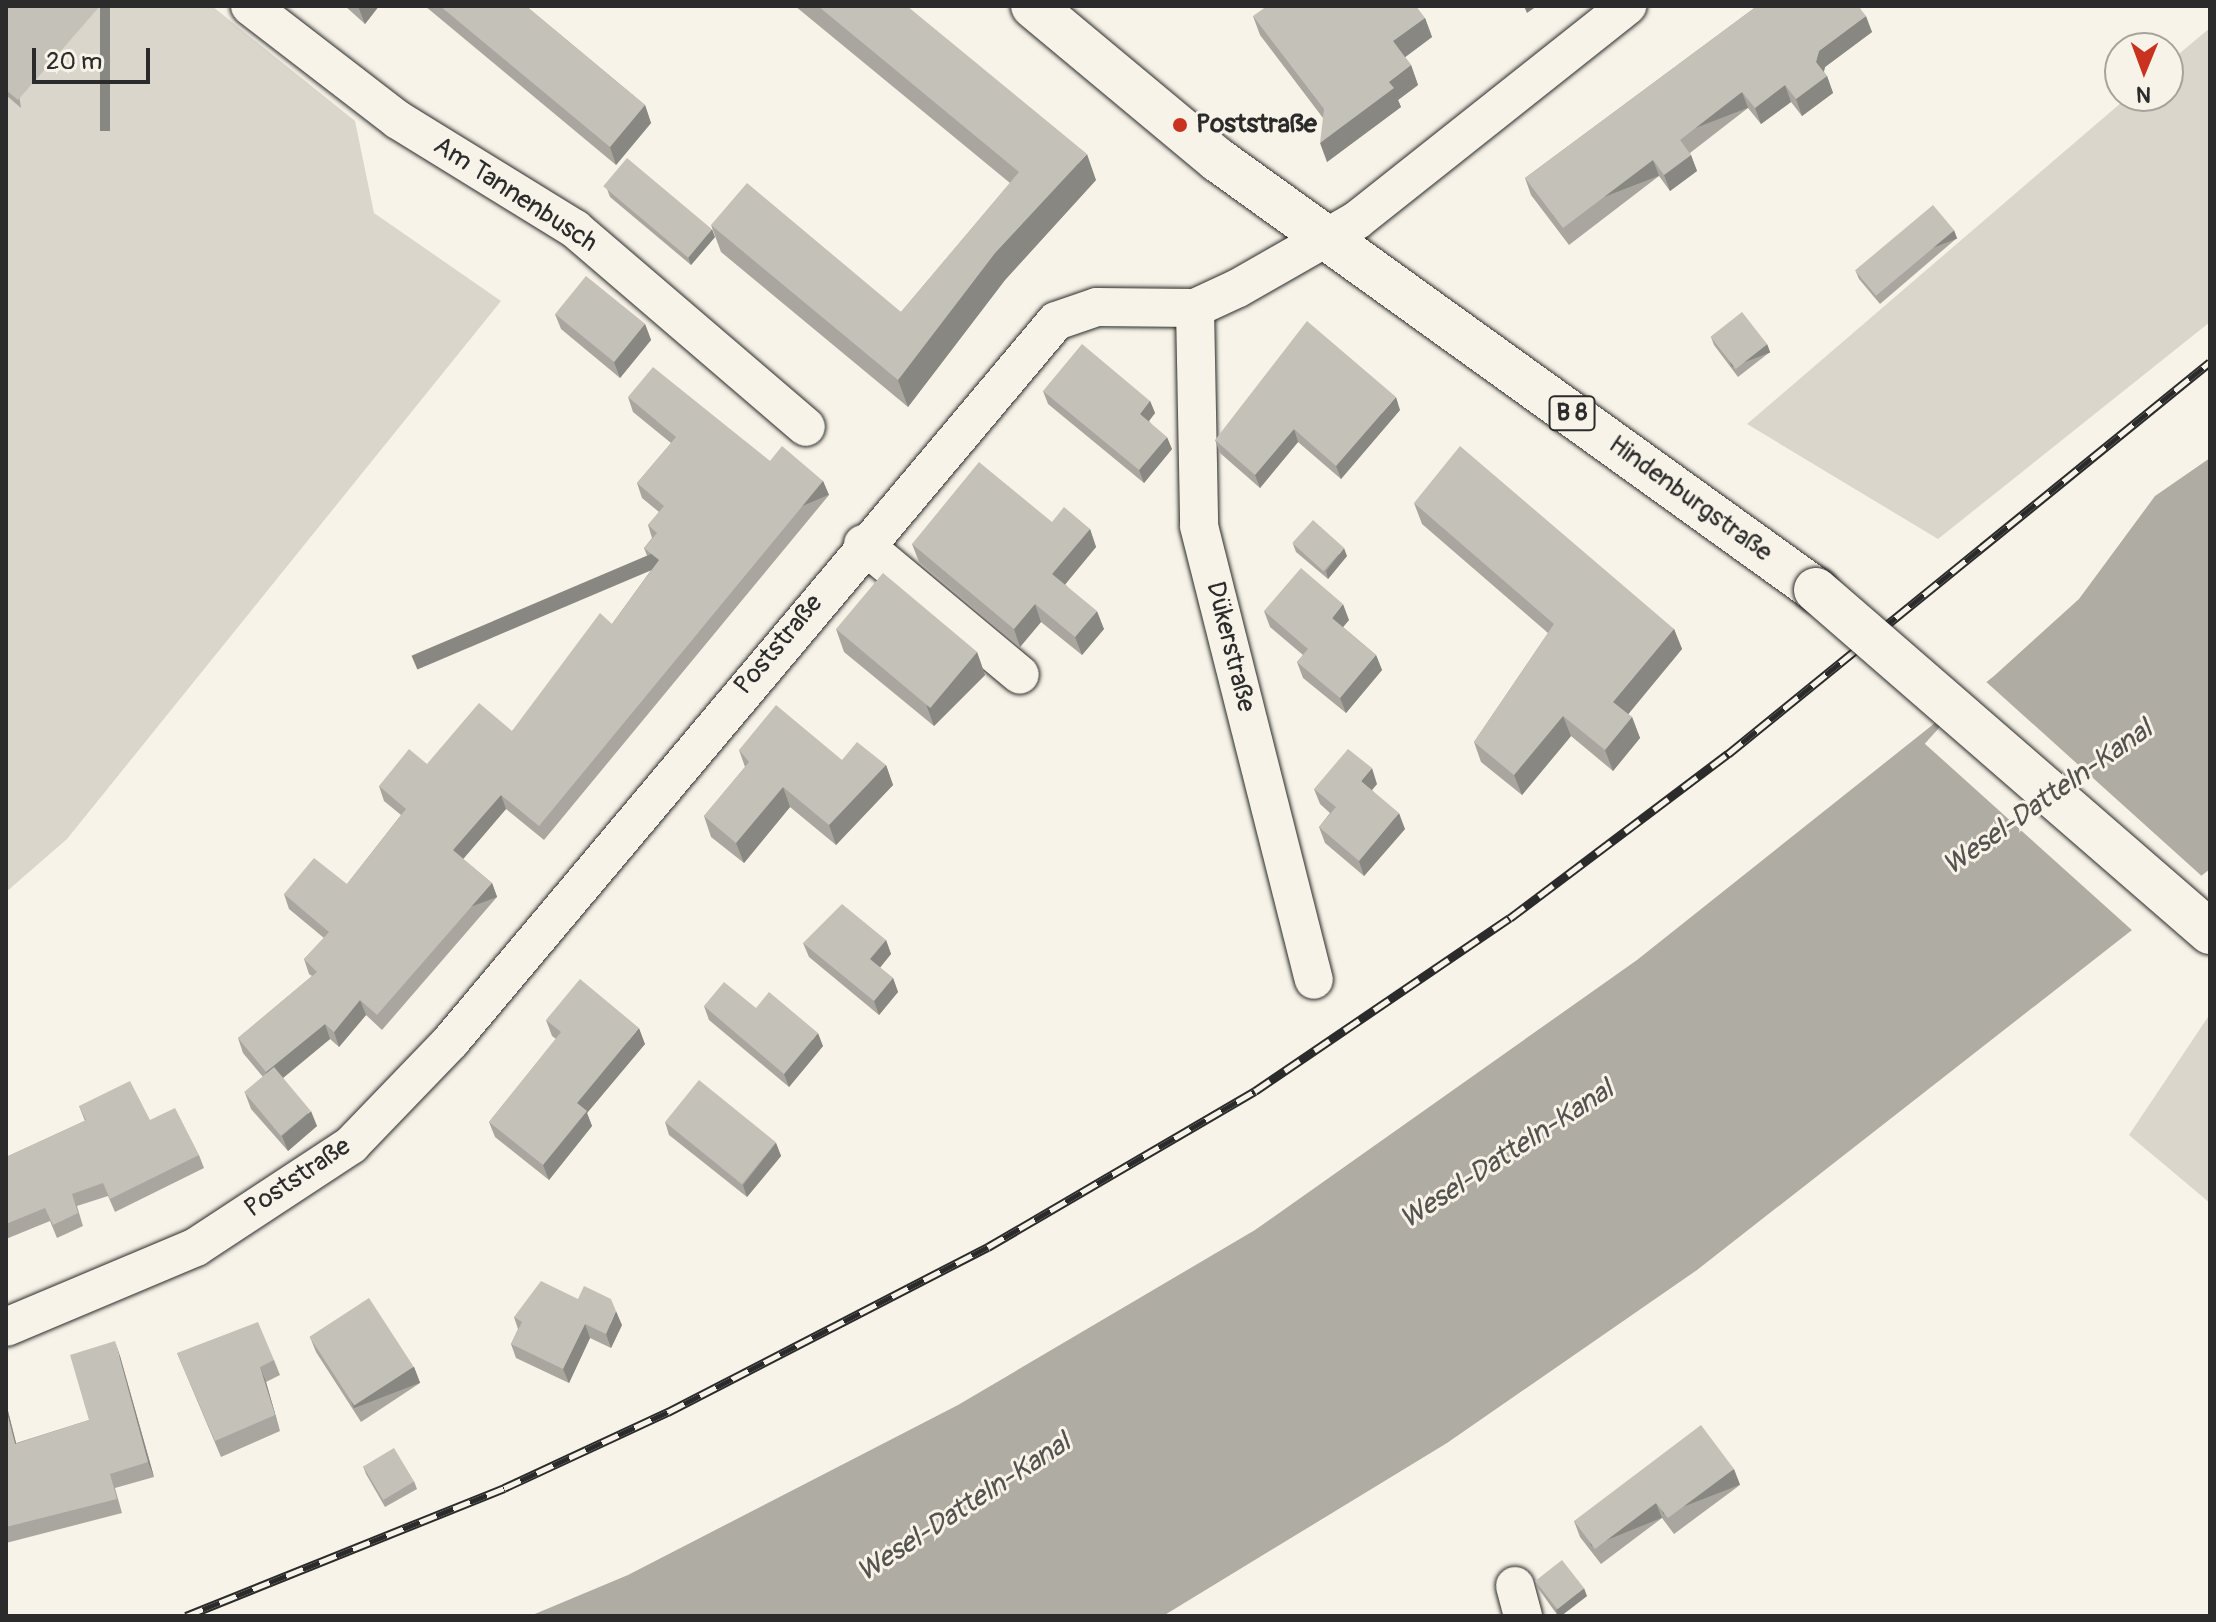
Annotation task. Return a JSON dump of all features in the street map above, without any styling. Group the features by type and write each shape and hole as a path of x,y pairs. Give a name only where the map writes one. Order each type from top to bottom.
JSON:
{"main road":[{"name":"Hindenburgstraße","path":"1033,6 1218,160 1816,590 2210,932"}],"street":[{"name":"Am Tannenbusch","path":"250,6 398,120 575,229 806,427"},
{"name":"Poststraße","path":"6,1327 196,1247 351,1145 451,1041 863,544 1056,321 1097,307 1195,308 1327,236 1627,6"},
{"name":"Dükerstraße","path":"1195,308 1199,526 1314,980"},
{"path":"863,544 1020,675"}],"shaded area":[{"path":"6,6 212,6 355,121 374,213 501,301 67,839 6,892"},
{"path":"2210,28 2210,322 1938,539 1747,424 2110,112 2184,112 2184,50"},
{"path":"2210,1014 2210,1203 2129,1135"}],"water":[{"name":"Wesel-Datteln-Kanal","path":"2210,458 2210,869 1697,1270 1447,1443 1163,1616 530,1616 628,1575 958,1405 1255,1230 1637,960 1994,676 2079,599 2155,496"}],"pier":[{"path":"1983,679 2204,878 2146,943 1925,744"}],"building":[{"path":"6,6 100,6 18,100 6,90"},
{"path":"440,6 526,6 645,105 610,147"},
{"path":"818,6 907,6 1087,154 995,253 898,380 711,225 747,183 901,312 1019,172"},
{"path":"1267,6 1416,6 1425,18 1393,41 1411,65 1389,82 1394,88 1320,143 1324,109 1253,16"},
{"path":"1757,6 1858,6 1866,16 1819,51 1816,62 1827,76 1796,99 1785,85 1755,108 1742,92 1680,140 1691,155 1664,175 1653,160 1563,228 1525,178"},
{"path":"627,158 712,229 688,258 603,186"},
{"path":"1933,205 1954,230 1876,296 1855,271"},
{"path":"586,276 645,324 614,362 555,314"},
{"path":"1742,312 1767,344 1736,369 1710,337"},
{"path":"1307,321 1396,397 1336,466 1294,429 1255,475 1215,440"},
{"path":"1082,344 1150,401 1140,414 1167,437 1139,470 1043,391"},
{"path":"653,367 770,461 782,446 823,481 539,826 501,795 453,850 492,883 377,1015 360,1000 334,1032 325,1024 266,1072 238,1038 317,972 304,959 329,932 284,894 314,858 347,884 406,809 379,786 409,749 427,764 479,703 512,731 600,613 612,624 659,560 644,548 657,533 648,525 664,506 637,483 676,437 628,397"},
{"path":"1460,446 1674,629 1613,702 1632,717 1605,750 1563,716 1514,775 1474,742 1554,624 1414,503"},
{"path":"979,462 1052,522 1064,507 1090,529 1052,574 1097,611 1075,637 1035,604 1014,629 912,544"},
{"path":"1313,520 1344,548 1323,571 1292,543"},
{"path":"1301,568 1343,604 1332,618 1376,655 1340,698 1297,662 1308,649 1264,611"},
{"path":"883,573 977,652 930,708 836,629"},
{"path":"776,705 842,760 857,742 886,765 829,825 783,787 736,843 704,816 749,762 739,750"},
{"path":"1348,749 1372,768 1361,781 1399,813 1359,861 1319,827 1336,807 1314,789"},
{"path":"842,904 886,940 870,959 893,978 874,1001 803,943"},
{"path":"580,979 639,1028 577,1103 587,1111 543,1165 489,1122 561,1032 546,1020"},
{"path":"724,982 756,1008 769,992 818,1033 784,1074 704,1006"},
{"path":"274,1067 311,1111 281,1136 244,1092"},
{"path":"699,1080 776,1142 742,1184 665,1122"},
{"path":"130,1081 150,1120 175,1108 199,1155 110,1199 103,1183 72,1194 78,1213 53,1225 45,1208 6,1224 6,1157 86,1120 79,1106"},
{"path":"541,1281 578,1299 584,1286 611,1299 616,1311 606,1334 585,1324 563,1369 511,1344 522,1322 514,1317"},
{"path":"369,1298 414,1367 354,1405 309,1337"},
{"path":"258,1322 274,1360 260,1367 275,1415 215,1441 177,1353"},
{"path":"115,1341 148,1462 110,1474 117,1499 6,1527 6,1409 15,1444 89,1420 70,1355"},
{"path":"1701,1425 1734,1469 1668,1518 1656,1503 1595,1549 1574,1521"},
{"path":"394,1448 414,1481 383,1500 363,1467"},
{"path":"1562,1560 1584,1588 1557,1609 1535,1581"}],"railway":[{"path":"186,1616 504,1488 668,1412 988,1247 1255,1091 1510,918 1728,754 2210,362"}],"place":[{"name":"Poststraße","path":"1180,125"}]}
